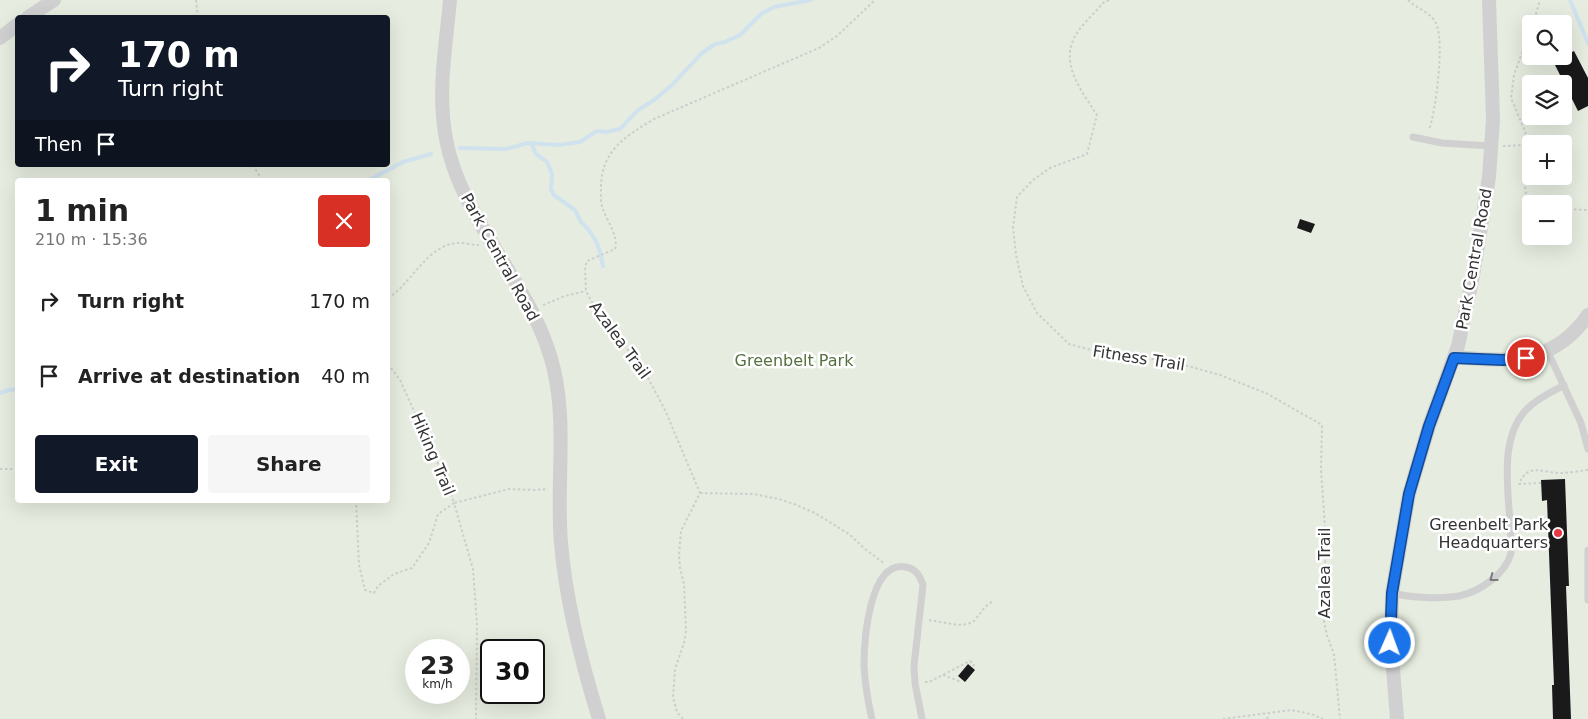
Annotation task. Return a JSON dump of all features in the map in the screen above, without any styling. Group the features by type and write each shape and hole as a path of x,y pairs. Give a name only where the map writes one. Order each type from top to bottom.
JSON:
{"street":[{"path":"32,15 54,0"},
{"name":"Park Central Road","path":"450,0 442,82 446,139 456,173 467,199 529,305 546,343 554,370 560,413 561,541 567,598 581,661 599,719"},
{"name":"Park Central Road","path":"1397,719 1390,643 1392,593 1409,494 1429,426 1458,346 1473,276 1489,177 1493,120 1489,0"},
{"path":"0,38 15,26"},
{"path":"1454,358 1519,359 1547,350 1575,331 1588,315"}],"lane":[{"path":"1413,137 1442,143 1491,146"},
{"path":"1547,350 1581,424 1588,448"},
{"path":"1392,593 1406,596 1456,596 1477,589 1497,575 1507,563 1511,553 1508,465 1512,434 1515,425 1528,408 1564,385"},
{"path":"1588,550 1588,600"},
{"path":"872,719 865,677 866,633 876,589 882,575 891,568 907,567 916,571 921,578 924,593 915,648 915,683 922,719"}],"path":[{"path":"196,0 198,15"},
{"name":"Azalea Trail","path":"700,493 665,410 647,376 597,312 586,291 585,267 587,261 614,250 616,246 602,207 601,178 607,158 617,144 654,119 819,48 837,36 875,0"},
{"name":"Fitness Trail","path":"1109,0 1076,33 1069,56 1074,78 1097,115 1087,154 1050,168 1033,180 1017,198 1013,226 1016,255 1023,286 1037,313 1069,344 1114,356 1167,360 1220,374 1268,394 1322,426"},
{"path":"1408,0 1432,17 1437,25 1439,66 1432,122 1426,140"},
{"path":"1536,15 1540,0"},
{"path":"1522,53 1514,75 1510,98 1526,135"},
{"path":"1491,146 1522,145"},
{"path":"1572,209 1588,210"},
{"path":"390,297 397,292 430,256 441,248 456,243 495,246"},
{"path":"529,305 539,307 566,296 586,291"},
{"name":"Hiking Trail","path":"390,367 400,380 454,503 509,489 535,490 560,487"},
{"name":"Azalea Trail","path":"1322,426 1326,542 1323,575 1323,616 1327,636 1334,654 1340,719"},
{"path":"0,469 15,470"},
{"path":"1541,483 1519,484 1526,472 1545,470 1551,473 1562,473 1588,470"},
{"path":"682,719 677,712 674,697 675,668 684,643 686,631 684,584 679,555 681,531 700,493 753,494 794,504 815,513 849,534 865,549 891,568"},
{"path":"356,503 359,565 365,590 374,593 378,586 394,574 412,568 429,543 438,514 454,503 473,568 477,624 476,719"},
{"path":"919,618 944,624 968,624 974,621 985,607 993,601"},
{"path":"915,683 929,682 970,661 974,664 971,667"},
{"path":"943,675 959,681 961,679"},
{"path":"1223,719 1291,710 1311,714 1323,719"},
{"path":"1267,719 1269,714"}],"green space":[{"name":"Greenbelt Park","path":"0,0 1588,0 1588,719 0,719"}],"building":[{"path":"1574,51 1588,78 1588,106 1578,111 1572,99 1572,75 1560,75 1555,65 1572,65 1572,52"},
{"path":"1300,219 1315,224 1311,233 1297,228"},
{"path":"1565,479 1569,586 1566,586 1571,719 1553,719 1552,685 1554,685 1547,500 1542,501 1541,480"},
{"path":"968,664 975,670 965,682 958,676"}],"waterway":[{"path":"460,148 506,149 528,143 559,145 580,142 597,131 606,132 620,129 637,111 671,86 702,53 715,44 725,42 740,35 761,14 774,7 811,0"},
{"path":"1570,0 1588,43"},
{"path":"531,143 536,154 547,162 552,174 551,189 554,195 575,210 581,222 596,241 603,266"},
{"path":"373,178 403,162 431,154"},
{"path":"0,393 15,389"}],"place":[{"name":"Greenbelt Park Headquarters","path":"1558,533"}],"route":[{"path":"1390,643 1392,593 1409,494 1429,426 1454,358 1487,360 1526,358"}]}
